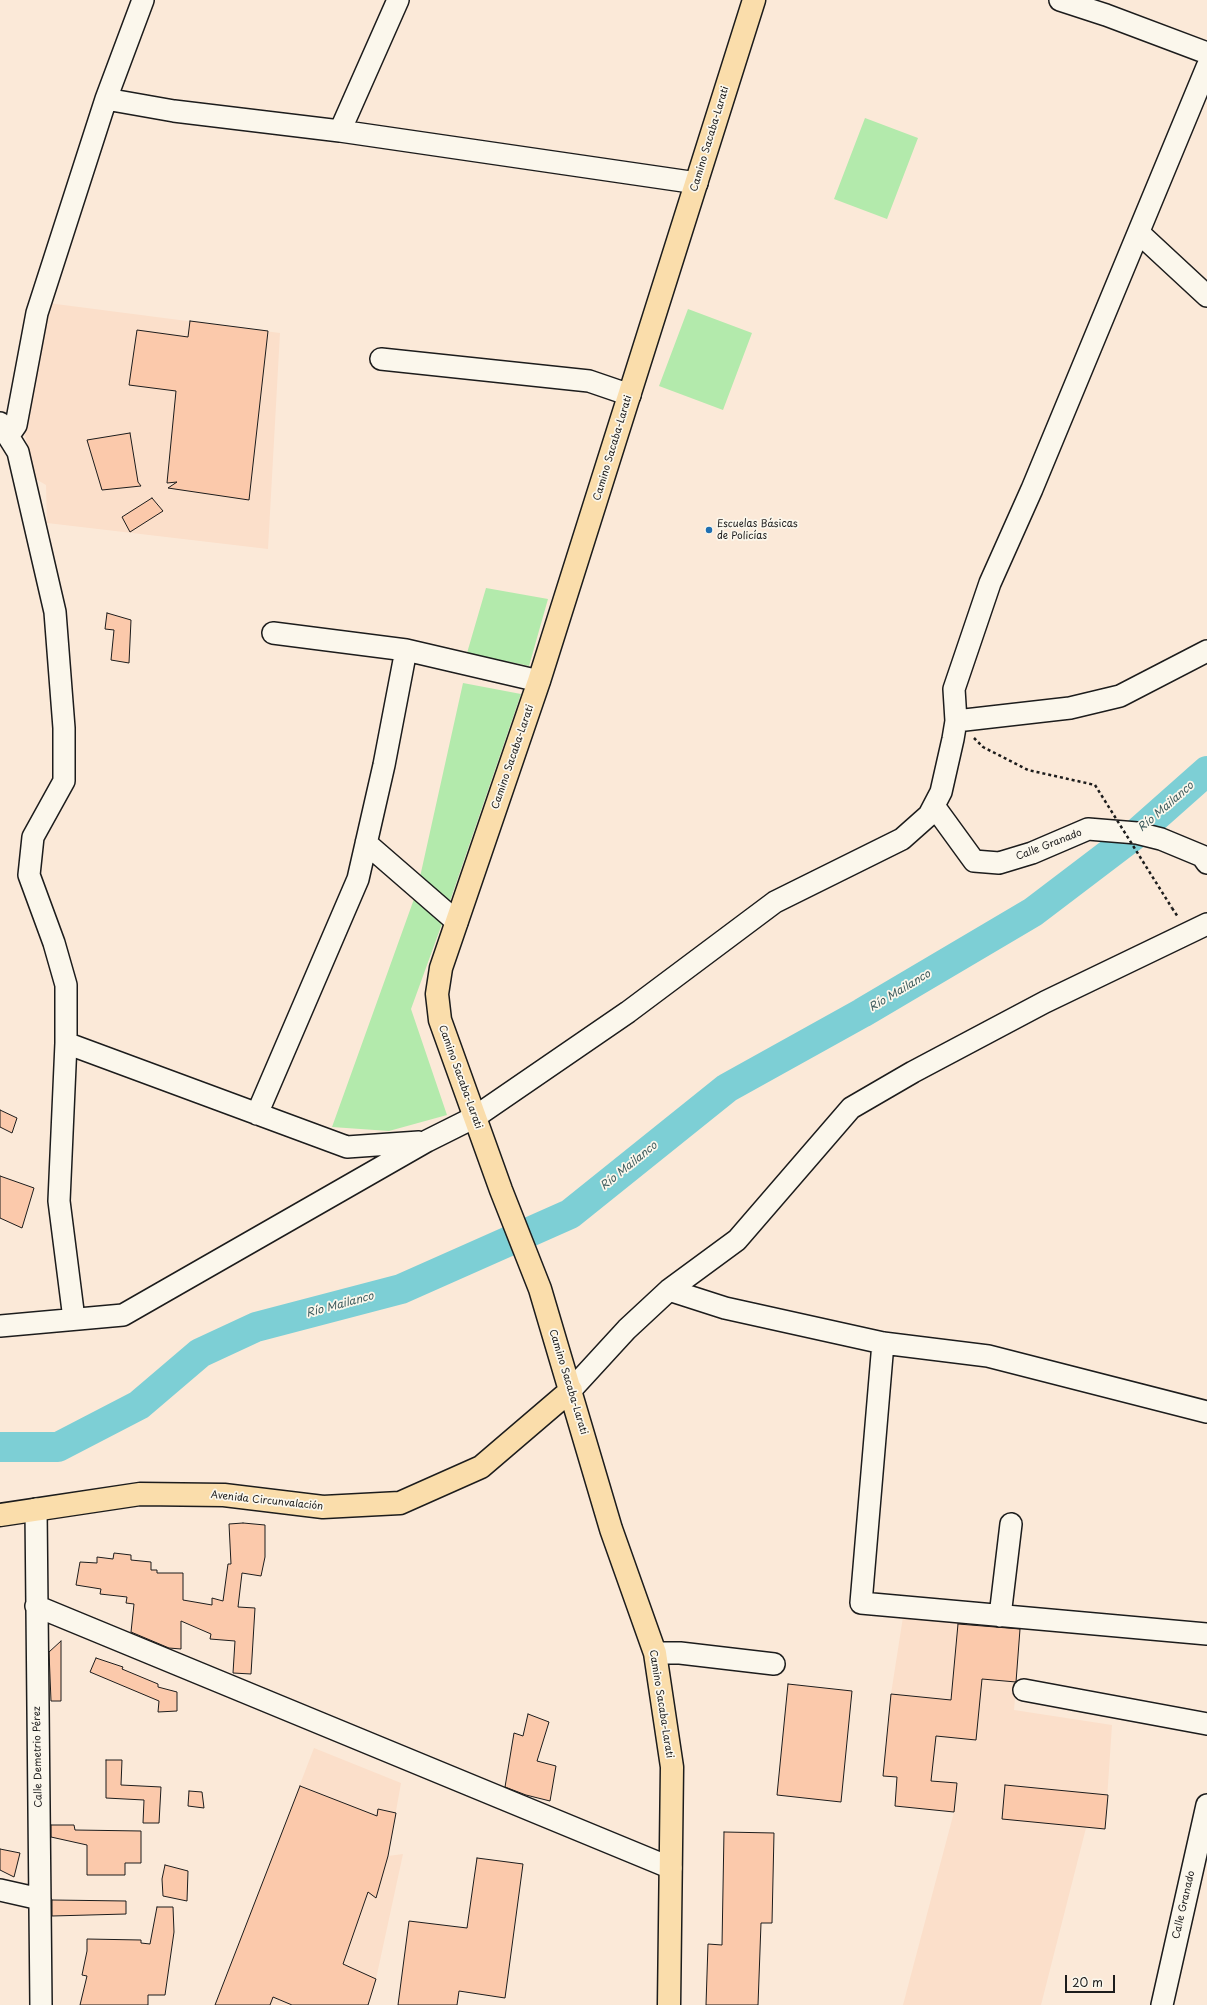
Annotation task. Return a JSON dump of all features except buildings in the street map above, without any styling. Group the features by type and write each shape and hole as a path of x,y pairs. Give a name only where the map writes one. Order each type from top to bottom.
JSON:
{"main road":[{"name":"Camino Sacaba-Larati","path":"669,2005 672,1767 655,1653 611,1529 540,1289 501,1190 440,1020 437,994 441,968 539,681 754,0"},
{"name":"Avenida Circunvalación","path":"0,1515 140,1494 224,1495 322,1507 400,1503 481,1467 571,1390"}],"street":[{"path":"74,1319 59,1201 66,1043 66,985 54,943 30,875 33,837 64,781 64,728 55,612 18,452 5,429 16,426 37,313 106,99 143,0"},
{"path":"340,131 398,0"},
{"path":"1060,0 1106,15 1207,53"},
{"path":"0,1326 123,1315 427,1140 475,1117 628,1012 775,902 902,839 929,815 941,792 956,721 954,689 990,582 1032,489 1207,67"},
{"path":"106,99 174,111 340,131 697,183"},
{"path":"1139,233 1207,296"},
{"path":"381,358 589,381 630,394"},
{"path":"273,633 406,650 539,681"},
{"path":"257,1114 358,879 384,765 406,650"},
{"path":"956,721 1070,708 1120,696 1207,651"},
{"name":"Calle Granado","path":"934,806 974,861 999,864 1032,853 1088,829 1137,833 1161,839 1202,856 1207,863"},
{"path":"366,843 457,922"},
{"path":"571,1390 627,1329 669,1290 738,1240 851,1108 913,1072 1045,1002 1207,924"},
{"path":"66,1043 347,1147 393,1145 427,1140"},
{"path":"669,1290 725,1308 883,1343 988,1356 1207,1412"},
{"path":"883,1343 861,1603 1207,1634"},
{"name":"Calle Demetrio Pérez","path":"36,1509 42,2005"},
{"path":"1000,1616 1011,1524"},
{"path":"36,1606 671,1868"},
{"path":"655,1653 680,1653 774,1664"},
{"path":"1024,1690 1207,1724"},
{"name":"Calle Granado","path":"1162,2005 1207,1804"},
{"path":"0,1890 40,1899"}],"path":[{"path":"956,721 983,747 1028,770 1094,785 1172,908"}],"shaded area":[{"path":"48,303 280,333 268,549 47,523 46,485 34,478 25,435"},
{"path":"903,1617 1021,1628 1014,1710 1112,1725 1105,1829 1086,1828 1041,2005 903,2005 954,1812 957,1783 883,1776 891,1694"},
{"path":"314,1748 401,1783 388,1856 403,1854 376,1979 368,2005 215,2005"}],"green space":[{"path":"865,118 918,138 887,219 834,199"},
{"path":"688,309 752,333 723,410 659,386"},
{"path":"486,588 548,599 529,666 467,653"},
{"path":"463,683 521,694 450,901 420,877"},
{"path":"414,899 443,921 411,1009 447,1115 389,1131 332,1127"}],"waterway":[{"name":"Río Mailanco","path":"0,1447 58,1447 139,1405 200,1353 256,1327 401,1289 570,1214 727,1088 862,1013 1033,912 1137,833 1207,771"}],"place":[{"name":"Escuelas Básicas de Policías","path":"709,530"}]}
